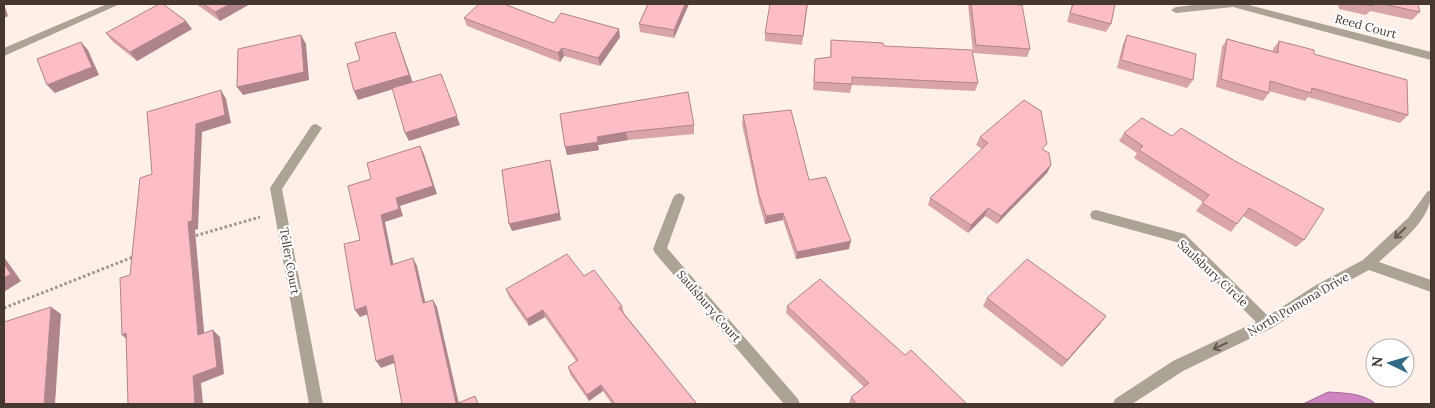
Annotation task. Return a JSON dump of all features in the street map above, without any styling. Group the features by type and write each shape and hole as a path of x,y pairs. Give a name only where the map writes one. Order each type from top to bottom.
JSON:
{"street":[{"path":"4,52 115,4"},
{"name":"Reed Court","path":"1176,10 1233,4 1431,56"},
{"name":"Teller Court","path":"316,128 276,188 316,404"},
{"name":"North Pomona Drive","path":"1120,404 1178,366 1267,324 1321,289 1368,264 1412,222 1431,195"},
{"name":"Saulsbury Court","path":"679,198 660,249 793,404"},
{"name":"Saulsbury Circle","path":"1096,215 1180,238 1267,324"},
{"path":"1368,264 1431,286"}],"path":[{"path":"188,238 262,217"},
{"path":"4,308 142,254"}],"shaded area":[{"path":"1328,392 1359,396 1376,404 1303,404"}],"building":[{"path":"159,4 163,4 186,21 130,52 106,33"},
{"path":"203,4 230,4 215,12"},
{"path":"479,4 504,4 554,23 561,13 619,29 598,58 562,48 558,53 464,18"},
{"path":"648,4 685,4 674,30 639,24"},
{"path":"770,4 807,4 803,36 765,33"},
{"path":"971,4 1022,5 1030,49 976,45"},
{"path":"1073,4 1115,4 1111,24 1070,13"},
{"path":"1383,4 1418,4 1420,12"},
{"path":"395,32 409,75 354,91 347,64 360,60 355,43"},
{"path":"301,35 304,72 237,87 238,49"},
{"path":"1127,35 1196,54 1193,80 1121,60"},
{"path":"1227,39 1278,53 1279,41 1314,50 1314,54 1407,80 1408,115 1312,88 1311,93 1270,81 1269,93 1221,79"},
{"path":"831,40 883,43 884,46 972,50 978,83 852,77 852,84 814,82 815,59 831,57"},
{"path":"81,42 92,67 47,85 37,59"},
{"path":"441,74 457,116 405,133 392,88"},
{"path":"221,90 225,115 196,124 192,221 188,222 198,335 213,330 217,367 193,376 195,404 128,404 126,333 122,335 120,278 130,275 140,178 152,174 147,112"},
{"path":"688,92 694,125 626,132 597,137 598,142 565,147 560,114"},
{"path":"1024,100 1041,111 1047,144 1042,149 1049,153 1051,165 1001,216 988,208 971,225 930,198 988,143 980,137"},
{"path":"791,110 809,180 826,177 851,241 797,252 783,213 766,216 759,195 743,115"},
{"path":"1142,118 1172,136 1181,128 1235,161 1324,209 1304,240 1249,208 1237,224 1202,203 1209,195 1139,150 1143,146 1124,133"},
{"path":"420,146 433,186 396,198 399,209 381,215 391,265 413,258 423,303 433,300 456,404 402,404 393,355 376,361 366,306 355,310 344,244 360,240 348,186 371,179 367,163"},
{"path":"550,160 559,213 509,224 502,170"},
{"path":"567,254 584,276 594,270 622,306 619,308 697,404 615,404 601,385 587,395 568,367 578,360 543,310 527,319 506,289"},
{"path":"1027,259 1106,316 1067,360 987,298"},
{"path":"4,264 11,274 4,278"},
{"path":"820,279 905,355 911,350 967,404 857,404 851,397 869,383 787,306"},
{"path":"51,307 44,404 4,404 4,322"},
{"path":"475,396 478,404 456,404"}]}
